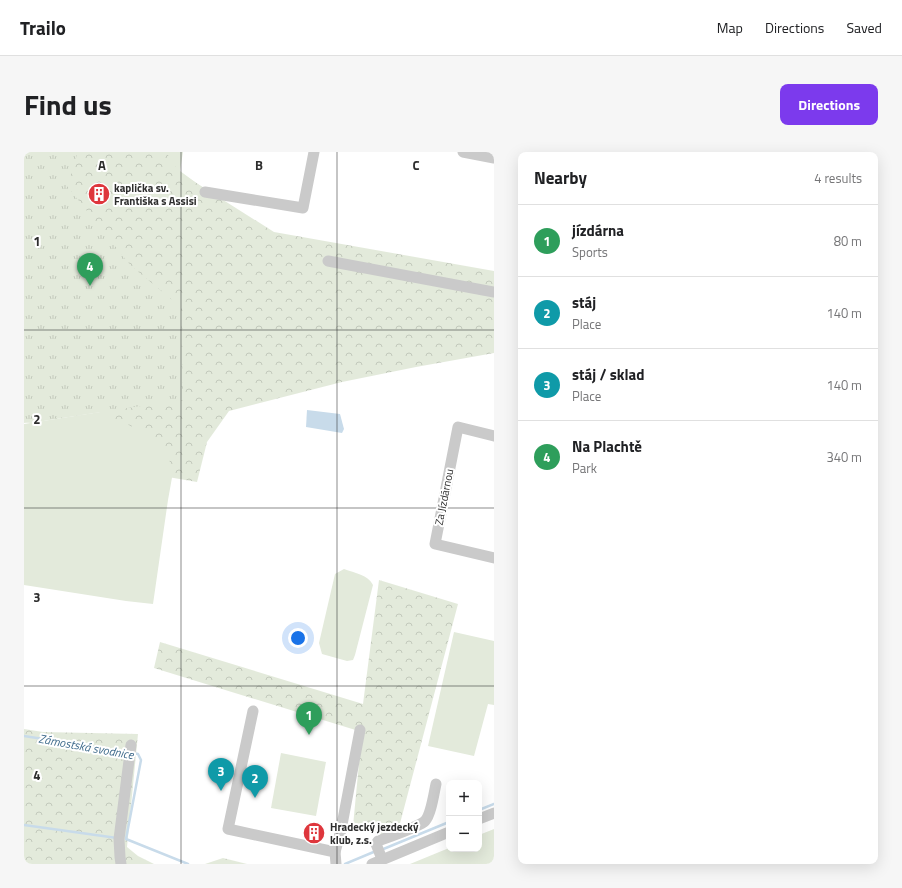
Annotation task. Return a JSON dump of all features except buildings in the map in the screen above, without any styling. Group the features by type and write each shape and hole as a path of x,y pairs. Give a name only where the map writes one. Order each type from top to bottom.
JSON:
{"street":[{"path":"204,192 303,208 314,152"},
{"path":"463,152 494,158"},
{"path":"328,261 494,292"},
{"name":"Za Jízdárnou","path":"494,436 458,427 434,544 494,558"},
{"path":"253,711 228,829 335,852"},
{"path":"336,864 335,852 341,830 360,730"},
{"path":"121,864 119,839 131,744"},
{"path":"382,860 377,849 376,844 378,841 404,832 425,821 429,814 436,784"},
{"path":"482,818 494,813"},
{"path":"372,864 446,833"}],"green space":[{"path":"24,152 166,152 179,172 274,232 494,271 494,353 342,382 229,411 207,442 197,482 168,477 170,458 159,443 135,428 100,412 31,423 24,422"},
{"path":"24,152 78,152 67,186 131,266 181,307 183,400 24,423"},
{"path":"78,152 183,152 180,171 240,215 183,416 168,500 153,604 24,585 24,424 100,412"},
{"path":"344,569 365,577 373,585 355,655 353,660 347,661 322,654 319,643 335,574"},
{"path":"379,580 458,604 398,831 383,836 353,826 362,732 154,668 160,642 363,704"},
{"path":"454,632 494,641 494,705 488,704 474,756 428,746"},
{"path":"24,729 43,732 138,734 127,847 138,856 154,864 24,864"},
{"path":"281,753 326,762 316,816 271,808"},
{"path":"494,829 494,864 410,864 446,849 446,852 482,852 482,834"},
{"path":"223,858 247,864 205,864"}],"water":[{"path":"307,410 340,414 344,429 342,433 306,427"}],"waterway":[{"name":"Zámostská svodnice","path":"24,736 126,752"},
{"name":"Zámostská svodnice","path":"133,753 138,754 141,760 126,839 188,864"},
{"name":"Zámostská svodnice","path":"482,809 494,804"},
{"name":"Zámostská svodnice","path":"381,850 446,823"},
{"path":"24,825 117,838"},
{"name":"Zámostská svodnice","path":"345,864 376,851"}],"place":[{"name":"kaplička sv. Františka s Assisi","path":"99,194"},
{"name":"Na Plachtě","path":"90,286"},
{"name":"jízdárna","path":"309,735"},
{"name":"stáj / sklad","path":"221,791"},
{"name":"stáj","path":"255,798"},
{"name":"Hradecký jezdecký klub, z.s.","path":"314,833"}]}
